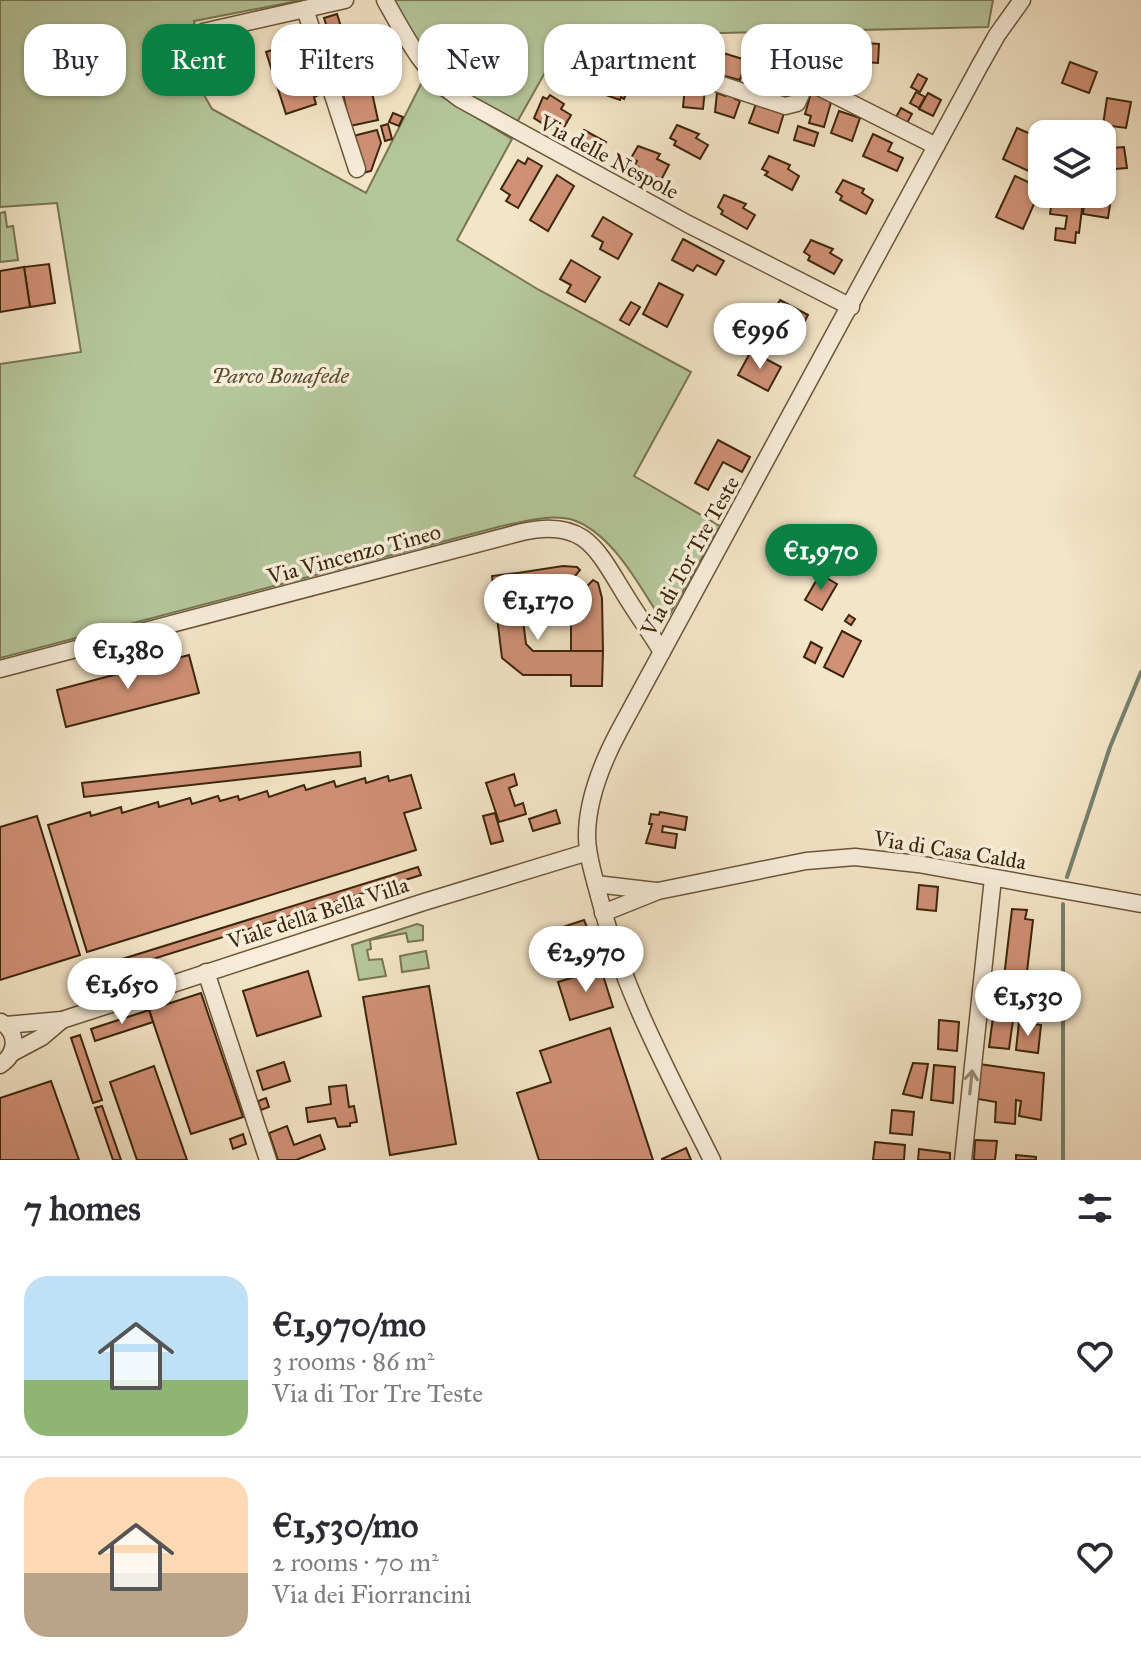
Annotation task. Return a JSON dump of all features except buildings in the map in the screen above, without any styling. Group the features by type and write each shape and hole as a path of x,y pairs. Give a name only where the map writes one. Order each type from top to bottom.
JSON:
{"street":[{"path":"238,24 345,0"},
{"name":"Via delle Nespole","path":"385,0 427,69 460,99 688,224 851,307"},
{"name":"Via di Tor Tre Teste","path":"712,1160 627,984 603,913 588,852 589,815 604,764 662,652 997,35 1022,0"},
{"path":"305,9 357,169"},
{"path":"725,86 785,106 797,103 805,85 815,85 936,146"},
{"name":"Via Vincenzo Tineo","path":"0,669 550,527 569,531 592,543 662,652"},
{"name":"Viale della Bella Villa","path":"3,1024 62,1020 588,852"},
{"name":"Via di Casa Calda","path":"603,913 658,891 781,866 840,858 889,860 1141,904"},
{"path":"963,1160 993,878"},
{"name":"Via di Casa Calda","path":"596,884 658,891"},
{"path":"206,972 268,1160"},
{"name":"Viale della Bella Villa","path":"6,1059 42,1037 62,1020"},
{"name":"Viale della Bella Villa","path":"3,1024 14,1038 6,1059"}],"green space":[{"name":"Parco Bonafede","path":"0,0 303,0 194,21 194,24 142,24 142,96 205,96 212,109 366,193 418,90 418,96 441,96 512,139 457,240 539,290 691,372 634,476 720,526 670,614 657,613 621,558 597,534 570,519 544,518 502,526 0,658 0,364 81,352 57,203 0,207"},
{"path":"394,0 993,0 988,27 872,30 872,24 741,24 741,33 725,33 725,24 544,24 544,74 516,124 470,96 528,96 528,24 418,24 418,44"},
{"path":"5,212 7,227 13,226 18,260 0,262 0,213"},
{"path":"417,924 423,926 423,940 408,942 406,933 370,940 371,949 367,950 369,960 382,959 386,976 359,980 352,945"},
{"path":"426,951 429,968 402,972 400,956"}],"waterway":[{"path":"1067,877 1110,747 1141,672"},
{"path":"1063,904 1063,1160"}]}
